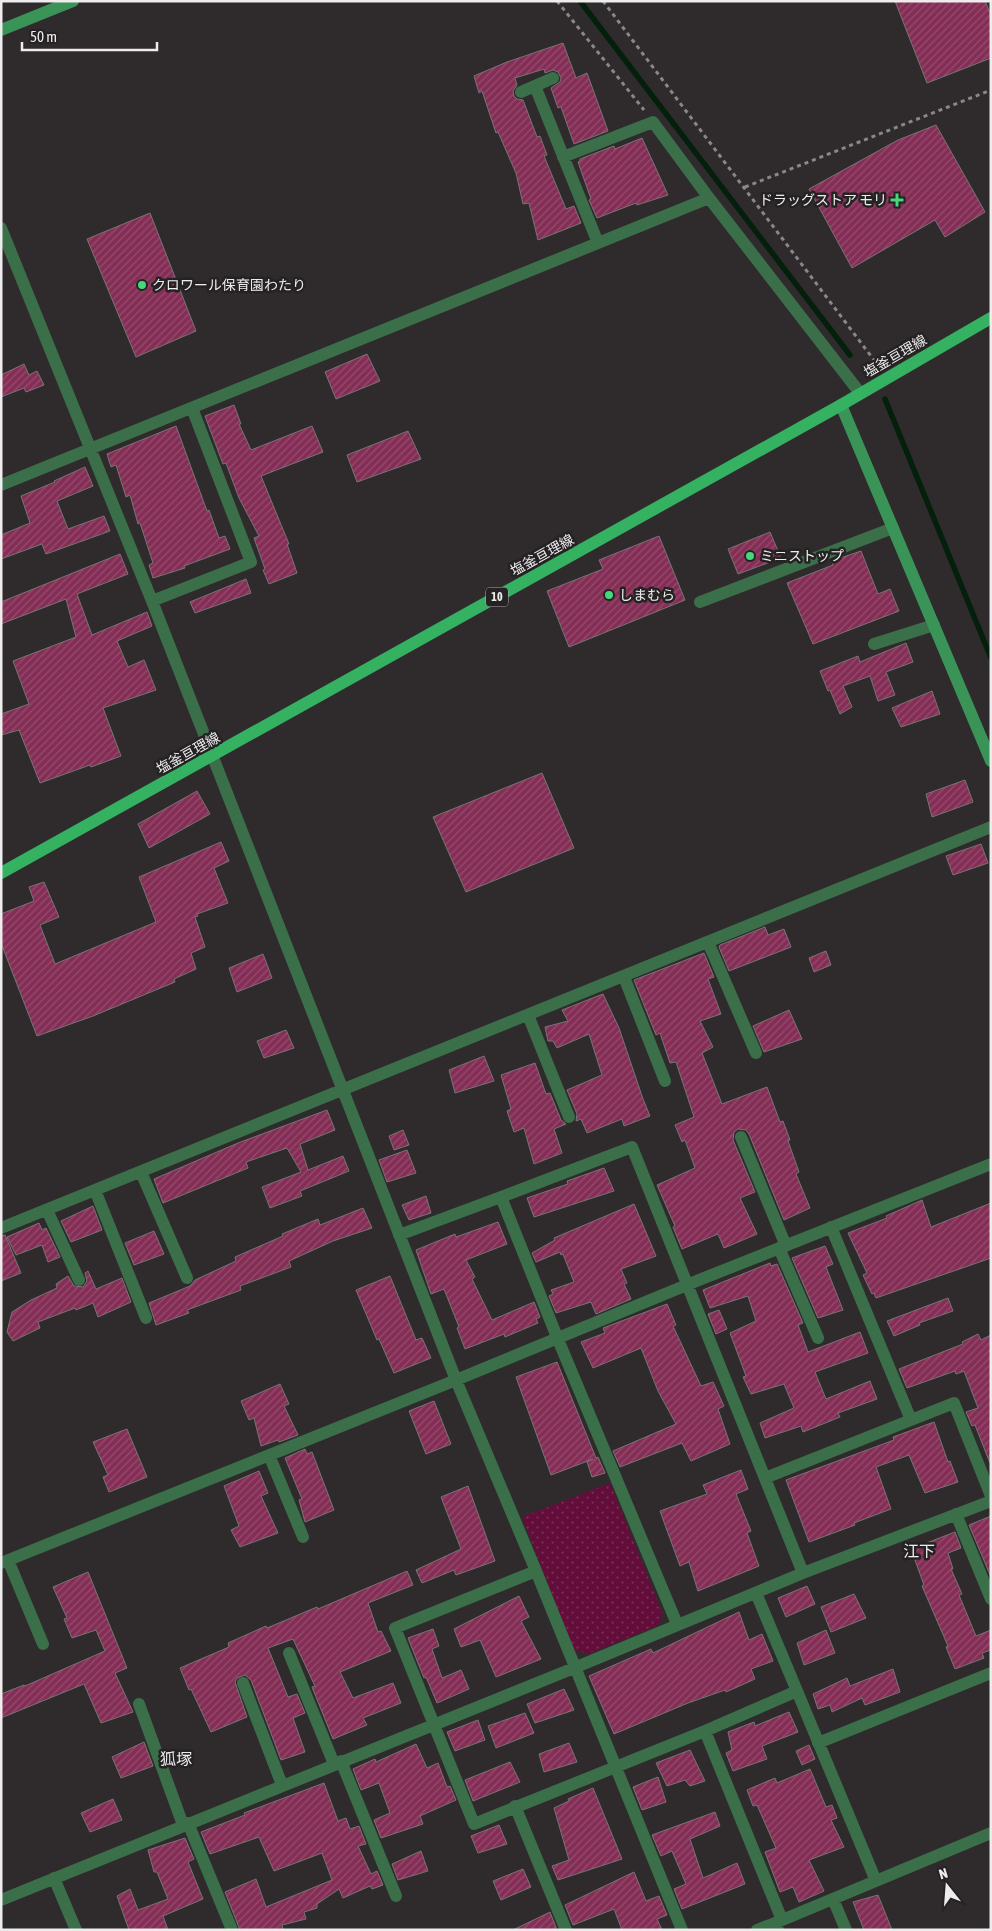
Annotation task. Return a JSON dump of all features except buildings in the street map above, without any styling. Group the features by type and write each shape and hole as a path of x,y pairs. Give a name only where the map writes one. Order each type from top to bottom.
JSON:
{"main road":[{"name":"塩釜亘理線","path":"1,873 841,405 991,318"}],"street":[{"path":"1,30 73,1"},
{"path":"521,92 553,78"},
{"path":"535,86 598,243"},
{"path":"563,157 653,122 709,198 860,393"},
{"path":"1,485 709,198"},
{"path":"1,228 152,601 456,1380 536,1570 574,1668 682,1930"},
{"path":"841,405 991,761"},
{"path":"152,601 252,562 192,408"},
{"path":"700,602 893,528"},
{"path":"874,644 934,625"},
{"path":"1,1228 991,828"},
{"path":"708,942 756,1053"},
{"path":"624,977 665,1081"},
{"path":"528,1015 569,1118"},
{"path":"741,1137 818,1338"},
{"path":"399,1236 632,1147 803,1573"},
{"path":"43,1644 4,1561 991,1164"},
{"path":"141,1172 187,1278"},
{"path":"94,1190 146,1318"},
{"path":"501,1197 557,1338 677,1624"},
{"path":"47,1210 79,1280"},
{"path":"831,1227 910,1420"},
{"path":"765,1478 954,1403 991,1496"},
{"path":"270,1455 303,1537"},
{"path":"1,1900 574,1668 803,1573 991,1500"},
{"path":"956,1514 991,1599"},
{"path":"536,1570 395,1628 474,1824 705,1731 797,1691"},
{"path":"756,1593 876,1881"},
{"path":"289,1653 396,1896"},
{"path":"818,1742 991,1673"},
{"path":"242,1683 282,1785"},
{"path":"139,1704 186,1824 232,1930"},
{"path":"705,1731 779,1924"},
{"path":"515,1806 566,1930"},
{"path":"757,1930 779,1924 833,1899 991,1833"},
{"path":"54,1878 76,1930"},
{"path":"833,1899 846,1930"}],"path":[{"path":"557,1 653,122"},
{"path":"602,1 887,378"},
{"path":"745,188 991,90"}],"shaded area":[{"path":"610,1483 662,1612 659,1625 588,1654 573,1649 522,1517"}],"waterway":[{"path":"580,1 850,355"},
{"path":"885,399 991,658"}],"place":[{"name":"ドラッグストア モリ","path":"897,200"},
{"name":"クロワール保育園わたり","path":"142,285"},
{"name":"ミニストップ","path":"750,556"},
{"name":"しまむら","path":"609,595"}],"district":[{"name":"江下","path":"919,1551"},
{"name":"狐塚","path":"176,1759"}]}
